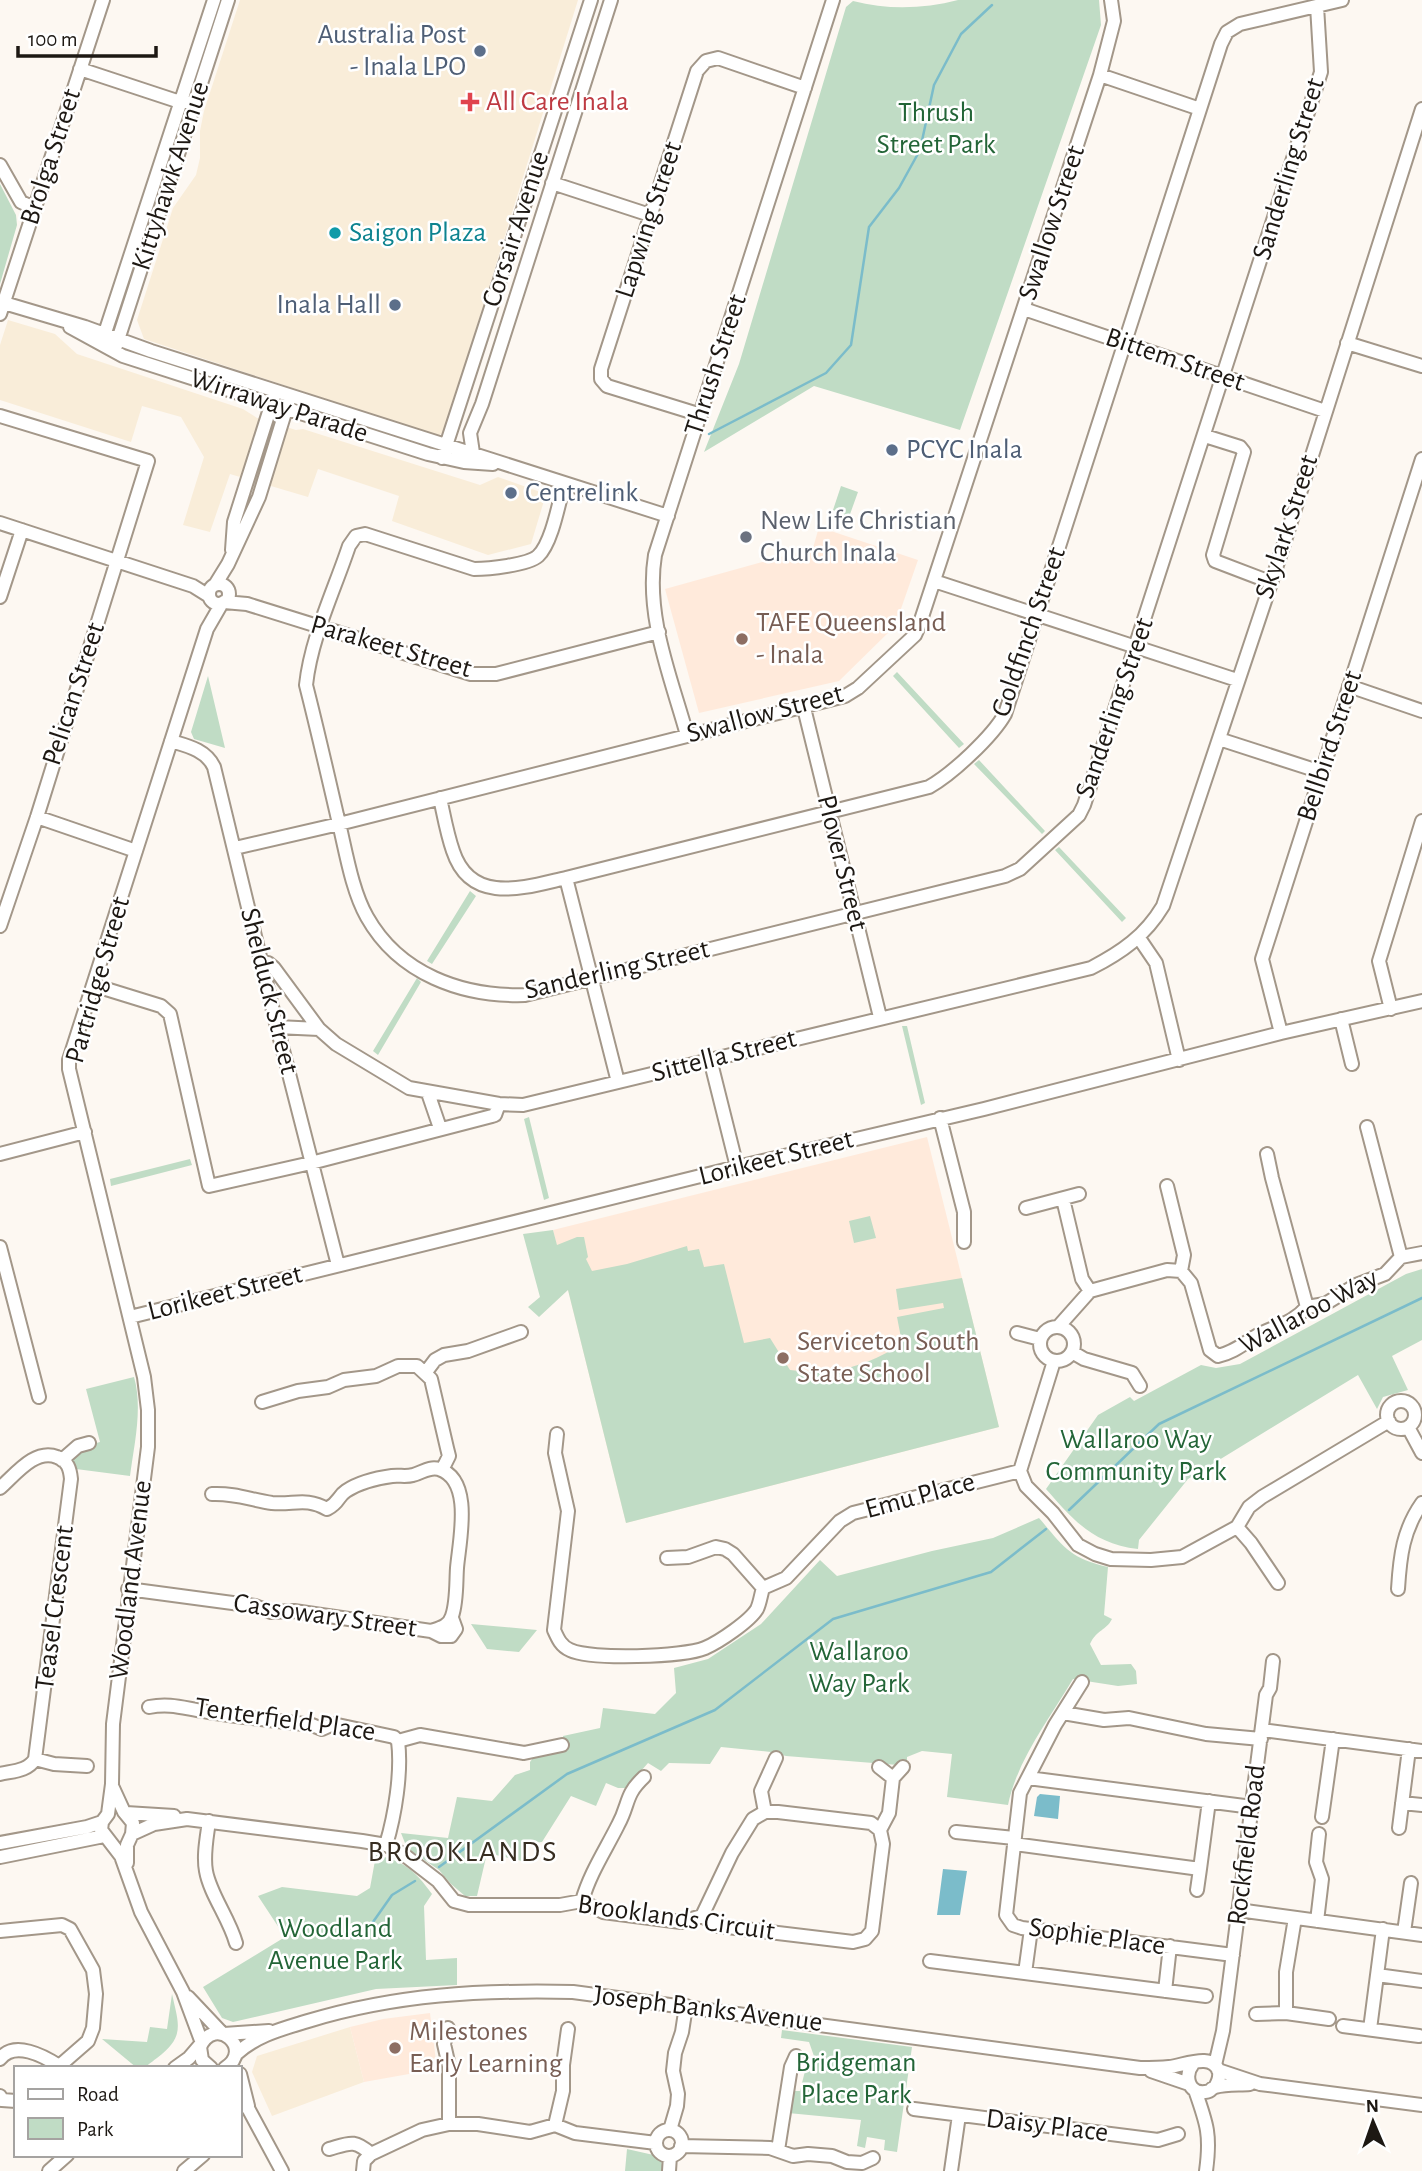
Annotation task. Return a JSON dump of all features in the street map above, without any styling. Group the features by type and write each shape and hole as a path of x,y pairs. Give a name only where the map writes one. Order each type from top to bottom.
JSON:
{"street":[{"name":"Brolga Street","path":"2,309 103,0"},
{"name":"Kittyhawk Avenue","path":"103,340 214,0"},
{"name":"Kittyhawk Avenue","path":"116,346 228,0"},
{"name":"Corsair Avenue","path":"445,452 591,0"},
{"path":"473,453 470,433 482,404 611,0"},
{"name":"Thrush Street","path":"687,735 652,598 655,555 833,0"},
{"name":"Swallow Street","path":"234,848 845,696 858,688 915,635 1100,75 1114,21 1111,0"},
{"name":"Goldfinch Street","path":"440,798 453,854 478,884 498,890 566,878 929,787 943,779 998,726 1005,714 1227,32 1240,24 1342,0"},
{"name":"Sanderling Street","path":"564,484 545,546 536,558 490,569 474,569 365,534 356,536 349,546 308,668 306,685 358,895 367,916 389,947 400,957 452,986 506,995 525,995 1005,876 1020,869 1079,815 1084,804 1321,72 1317,6"},
{"name":"Lapwing Street","path":"701,415 607,386 601,379 601,369 697,71 706,61 719,58 805,88"},
{"path":"80,69 194,103"},
{"path":"1100,75 1200,109"},
{"name":"Skylark Street","path":"1139,938 1153,923 1163,906 1422,109"},
{"path":"0,165 21,202 34,208"},
{"path":"552,183 650,215"},
{"name":"Wirraway Parade","path":"2,309 64,323 116,346 274,398 286,409 445,452 473,453 668,516"},
{"name":"Bittem Street","path":"1024,309 1325,411"},
{"path":"1347,343 1422,366"},
{"name":"Wirraway Parade","path":"274,398 290,396 445,452 464,463 502,464"},
{"name":"Partridge Street","path":"144,1377 69,1060 218,594 230,559 259,497 290,396"},
{"name":"Partridge Street","path":"230,559 234,522 274,398"},
{"path":"458,411 482,404"},
{"name":"Pelican Street","path":"0,416 148,461 37,817 0,926"},
{"path":"1205,436 1240,447 1244,452 1213,555 1215,561 1270,582"},
{"name":"Bellbird Street","path":"1281,1033 1262,958 1422,459"},
{"path":"0,523 218,594"},
{"path":"0,597 22,530"},
{"path":"934,581 1237,680"},
{"name":"Parakeet Street","path":"218,594 471,674 496,674 659,632"},
{"path":"1349,686 1422,711"},
{"name":"Plover Street","path":"804,708 880,1017"},
{"path":"1219,739 1321,772"},
{"name":"Shelduck Street","path":"171,741 192,747 210,758 215,767 277,1027 338,1265"},
{"path":"37,817 136,851"},
{"path":"1391,1009 1378,961 1422,821"},
{"path":"1409,859 1422,864"},
{"path":"566,878 618,1082"},
{"path":"1139,938 1156,962 1179,1060"},
{"name":"Sittella Street","path":"262,964 268,963 274,968 319,1029 336,1044 409,1088 499,1104 527,1105 880,1017 1091,968 1118,954 1139,938"},
{"path":"93,985 161,1006 170,1014 207,1190 495,1115 499,1104"},
{"name":"Lorikeet Street","path":"130,1317 1281,1033 1422,1001"},
{"path":"1341,1019 1352,1064"},
{"path":"277,1027 319,1029"},
{"path":"710,1059 737,1167"},
{"path":"428,1093 440,1128"},
{"path":"940,1118 964,1212 964,1242"},
{"path":"1367,1127 1401,1257"},
{"path":"0,1154 85,1132"},
{"path":"1267,1154 1307,1307"},
{"path":"1058,1327 1090,1291 1167,1270 1181,1271 1184,1255 1167,1186"},
{"path":"1026,1208 1079,1194"},
{"path":"1063,1199 1082,1279 1090,1291"},
{"path":"0,1247 39,1397"},
{"name":"Wallaroo Way","path":"1181,1271 1191,1283 1210,1350 1219,1356 1234,1352 1259,1335 1297,1319 1307,1307 1325,1304 1356,1285 1385,1274 1401,1257 1422,1253"},
{"path":"1058,1327 1067,1330 1074,1342 1072,1352 1064,1359 1054,1360 1042,1352 1040,1339 1048,1329 1058,1327"},
{"path":"426,1372 435,1360 444,1355 468,1351 521,1332"},
{"path":"1017,1332 1040,1339"},
{"path":"1072,1352 1084,1359 1132,1373 1140,1386"},
{"path":"1054,1360 1020,1471 1026,1486 1053,1513 1078,1545 1111,1559 1151,1560 1182,1557 1237,1527 1249,1507 1262,1497 1389,1420"},
{"path":"212,1494 233,1493 271,1502 307,1501 327,1508 337,1504 342,1493 371,1480 412,1476 433,1468 442,1470 449,1456 431,1379 417,1366 398,1366 376,1376 344,1380 328,1387 298,1391 262,1402"},
{"name":"Woodland Avenue","path":"144,1377 148,1438 113,1724 112,1784 106,1829 121,1856 141,1912 183,1992 202,2043 201,2057 209,2066"},
{"path":"1397,1402 1418,1406 1408,1427 1395,1427 1389,1420 1390,1407 1397,1402"},
{"path":"1408,1427 1422,1453"},
{"path":"558,1434 555,1453 568,1511 554,1630 559,1642 568,1650 583,1654 659,1656 705,1648 752,1616 758,1607 763,1588 733,1554 725,1549 716,1547 688,1557 667,1558"},
{"path":"0,1488 32,1460 53,1455 62,1460 78,1446 89,1443"},
{"name":"Teasel Crescent","path":"35,1759 71,1479 70,1470 62,1460"},
{"name":"Cassowary Street","path":"128,1589 256,1606 271,1612 294,1611 431,1631 444,1627 452,1618 463,1532 462,1505 458,1490 450,1476 442,1470"},
{"name":"Emu Place","path":"763,1588 786,1578 840,1521 853,1513 1020,1471"},
{"path":"1398,1589 1399,1560 1404,1535 1422,1503"},
{"path":"1237,1527 1251,1542 1278,1583"},
{"name":"Rockfield Road","path":"1217,2067 1273,1661"},
{"name":"Sophie Place","path":"1082,1682 1020,1793 1006,1915 1013,1925 1031,1929 1233,1955"},
{"name":"Tenterfield Place","path":"149,1707 175,1705 202,1711 312,1724 322,1729 333,1724 381,1732 394,1737 398,1741 400,1759 386,1845"},
{"path":"1063,1713 1104,1720 1138,1719 1206,1734 1333,1739 1416,1750 1402,1802 1399,1828"},
{"path":"398,1741 420,1735 524,1753 562,1745"},
{"path":"1322,1817 1333,1739"},
{"path":"524,1753 524,1767"},
{"path":"0,1774 24,1769 35,1759 54,1764 87,1766"},
{"path":"765,1812 761,1791 776,1759"},
{"path":"879,1767 893,1778"},
{"path":"702,1916 732,1853 753,1819 765,1812 871,1823 880,1830 890,1813 893,1778 904,1767"},
{"path":"582,1901 591,1871 619,1824 631,1789 644,1777"},
{"path":"1028,1778 1252,1807"},
{"name":"Woodland Avenue","path":"112,1784 125,1813 133,1823 132,1835 127,1845 130,1881"},
{"path":"1197,1890 1209,1801"},
{"path":"1402,1802 1422,1805"},
{"path":"0,1857 106,1829 116,1811 125,1813"},
{"name":"Brooklands Circuit","path":"125,1813 169,1814 187,1819 386,1845 421,1867 438,1881 454,1900 469,1905 560,1905 582,1901 603,1912 681,1922 702,1916 719,1926 754,1932 772,1931 853,1941 865,1939 872,1931 883,1844 880,1830"},
{"name":"Brooklands Circuit","path":"132,1835 154,1824 187,1819"},
{"path":"209,1821 206,1874 232,1927 236,1943"},
{"path":"0,1843 86,1827 106,1829 121,1843 132,1835"},
{"path":"956,1832 1199,1869"},
{"path":"1317,1921 1322,1880 1316,1862 1319,1834"},
{"path":"1404,1932 1410,1883"},
{"path":"1238,1910 1422,1935"},
{"path":"1286,2013 1286,1972 1295,1918"},
{"path":"0,1931 62,1924 70,1929 93,1970 96,1994 93,2028 88,2041 59,2066"},
{"path":"1025,1973 1031,1929"},
{"path":"1370,2029 1383,1929"},
{"path":"1165,1991 1170,1946"},
{"path":"930,1961 1206,1996"},
{"path":"1377,1975 1422,1981"},
{"name":"Joseph Banks Avenue","path":"237,2059 251,2041 276,2031 362,2007 436,1994 510,1990 573,1992 1140,2068 1195,2062"},
{"name":"Woodland Avenue","path":"183,1992 233,2042 237,2059"},
{"path":"670,2130 678,2094 673,2071 675,2053 686,2006"},
{"path":"1256,2014 1286,2013 1329,2019"},
{"path":"1343,2026 1419,2036"},
{"path":"448,2028 444,2044 449,2066 449,2124"},
{"path":"555,2125 563,2091 568,2029"},
{"name":"Joseph Banks Avenue","path":"202,2043 210,2035 276,2031"},
{"path":"1206,2171 1210,2144 1205,2115 1187,2074 1223,2031"},
{"path":"178,2066 202,2043"},
{"path":"1,2054 13,2051 36,2053 44,2055 57,2066"},
{"path":"778,2150 791,2067 796,2056"},
{"path":"1195,2062 1207,2060 1217,2067 1260,2084"},
{"path":"1205,2115 1219,2078 1217,2067"},
{"name":"Joseph Banks Avenue","path":"1140,2068 1192,2087"},
{"path":"242,2082 249,2109"},
{"path":"1192,2087 1206,2092 1260,2084 1422,2105"},
{"path":"242,2100 282,2171"},
{"name":"Daisy Place","path":"914,2109 1158,2140 1178,2134"},
{"path":"951,2171 959,2115"},
{"path":"363,2171 364,2161 371,2154 422,2130 449,2124 478,2124 530,2132 555,2125 575,2133 656,2143"},
{"path":"670,2130 681,2137 681,2146 677,2153 670,2156 662,2154 656,2143 662,2132 670,2130"},
{"path":"329,2149 353,2143 361,2145 371,2154"},
{"path":"681,2146 714,2145 778,2150 793,2156 832,2156 847,2162 862,2163 873,2158"},
{"path":"669,2171 670,2156"},
{"path":"49,2171 65,2157"},
{"path":"184,2171 201,2157"}],"shaded area":[{"path":"240,0 578,0 444,432 438,436 144,339 137,320 173,208 196,175 204,111"},
{"path":"8,320 55,334 77,354 243,409 257,418 296,430 303,429 480,485 498,477 546,494 531,544 488,555 392,521 399,496 318,469 308,497 230,474 210,532 183,525 204,457 181,417 142,406 131,442 0,400 0,345"},
{"path":"819,527 918,560 895,626 839,681 699,713 665,589 813,548"},
{"name":"Serviceton South State School","path":"927,1137 999,1427 626,1523 553,1230"},
{"name":"Milestones Early Learning","path":"430,2013 437,2069 364,2082 350,2027 383,2019"},
{"path":"350,2027 364,2082 272,2116 252,2072 257,2056"}],"green space":[{"name":"Thrush Street Park","path":"958,0 1099,0 1101,25 960,430 814,386 704,452 739,364 846,7 853,1 906,7"},
{"path":"0,184 16,215 17,225 0,284"},
{"path":"841,486 858,492 849,517 833,510"},
{"path":"897,672 964,744 959,748 893,676"},
{"path":"208,676 225,748 194,739 191,732"},
{"path":"979,760 1045,831 1042,834 974,764"},
{"path":"1059,847 1126,918 1122,922 1055,850"},
{"path":"470,891 476,896 432,964 427,961"},
{"path":"417,978 421,982 378,1055 373,1051"},
{"path":"902,1026 907,1026 925,1103 921,1105"},
{"path":"529,1117 549,1198 544,1200 524,1119"},
{"path":"190,1159 192,1165 111,1186 110,1179"},
{"path":"870,1216 876,1238 854,1243 849,1221"},
{"path":"553,1230 557,1245 584,1237 588,1257 586,1259 592,1271 627,1264 687,1246 688,1251 699,1249 704,1267 724,1264 744,1343 770,1338 790,1370 815,1373 858,1365 877,1358 902,1343 897,1317 944,1308 943,1303 899,1310 896,1289 962,1278 999,1427 626,1523 568,1290 539,1317 528,1307 540,1297 523,1234"},
{"name":"Wallaroo Way Community Park","path":"1422,1269 1422,1340 1392,1356 1408,1390 1383,1397 1377,1409 1358,1375 1188,1479 1139,1540 1138,1549 1109,1542 1086,1529 1046,1489 1098,1415 1130,1397 1134,1401 1201,1365 1216,1368 1240,1364 1406,1274"},
{"path":"134,1377 138,1414 130,1476 76,1469 69,1455 79,1448 100,1442 86,1389"},
{"name":"Wallaroo Way Park","path":"1039,1518 1068,1550 1084,1560 1108,1567 1104,1615 1112,1619 1090,1644 1101,1665 1131,1664 1136,1671 1137,1684 1118,1686 1073,1679 1026,1756 1012,1788 1008,1805 947,1797 952,1754 922,1751 907,1757 907,1761 898,1765 786,1756 721,1747 710,1764 669,1763 661,1771 648,1763 626,1788 606,1783 596,1806 571,1796 542,1842 522,1844 522,1861 487,1853 477,1896 465,1896 439,1870 407,1848 401,1833 448,1838 457,1797 492,1801 515,1775 530,1770 530,1762 535,1755 564,1749 563,1736 600,1728 603,1708 655,1714 676,1693 674,1668 708,1659 761,1624 820,1560 837,1576 993,1538"},
{"path":"471,1624 537,1630 519,1652 487,1649"},
{"name":"Woodland Avenue Park","path":"376,1855 395,1860 408,1868 432,1894 424,1906 426,1960 457,1958 457,1985 376,1989 233,2022 222,2018 203,1987 285,1937 258,1896 282,1887 357,1896 370,1888"},
{"path":"172,1994 178,2022 176,2037 166,2050 148,2065 135,2066 102,2039 147,2042 150,2027 167,2029"},
{"name":"Bridgeman Place Park","path":"782,2030 912,2047 897,2152 884,2150 885,2140 867,2137 865,2148 857,2146 861,2120 788,2113 792,2091 800,2091 806,2067 815,2059 809,2042 781,2038"},
{"path":"627,2149 658,2156 663,2171 625,2171"}],"water":[{"path":"1040,1794 1060,1796 1058,1819 1034,1816 1037,1797"},
{"path":"943,1869 967,1871 960,1915 937,1915"}],"waterway":[{"path":"709,434 826,373 851,345 869,227 899,188 920,150 934,85 961,34 992,5"},
{"path":"1069,1510 1159,1424 1422,1298"},
{"path":"439,1867 567,1774 715,1710 833,1619 991,1572 1046,1529"},
{"path":"351,1937 373,1922 392,1895 415,1881"}],"place":[{"name":"Australia Post - Inala LPO","path":"480,51"},
{"name":"All Care Inala","path":"470,102"},
{"name":"Saigon Plaza","path":"335,233"},
{"name":"Inala Hall","path":"395,305"},
{"name":"PCYC Inala","path":"892,450"},
{"name":"Centrelink","path":"511,493"},
{"name":"New Life Christian Church Inala","path":"746,537"},
{"name":"TAFE Queensland - Inala","path":"742,639"},
{"name":"Serviceton South State School","path":"783,1358"},
{"name":"Milestones Early Learning","path":"395,2048"}],"district":[{"name":"BROOKLANDS","path":"463,1852"}]}
